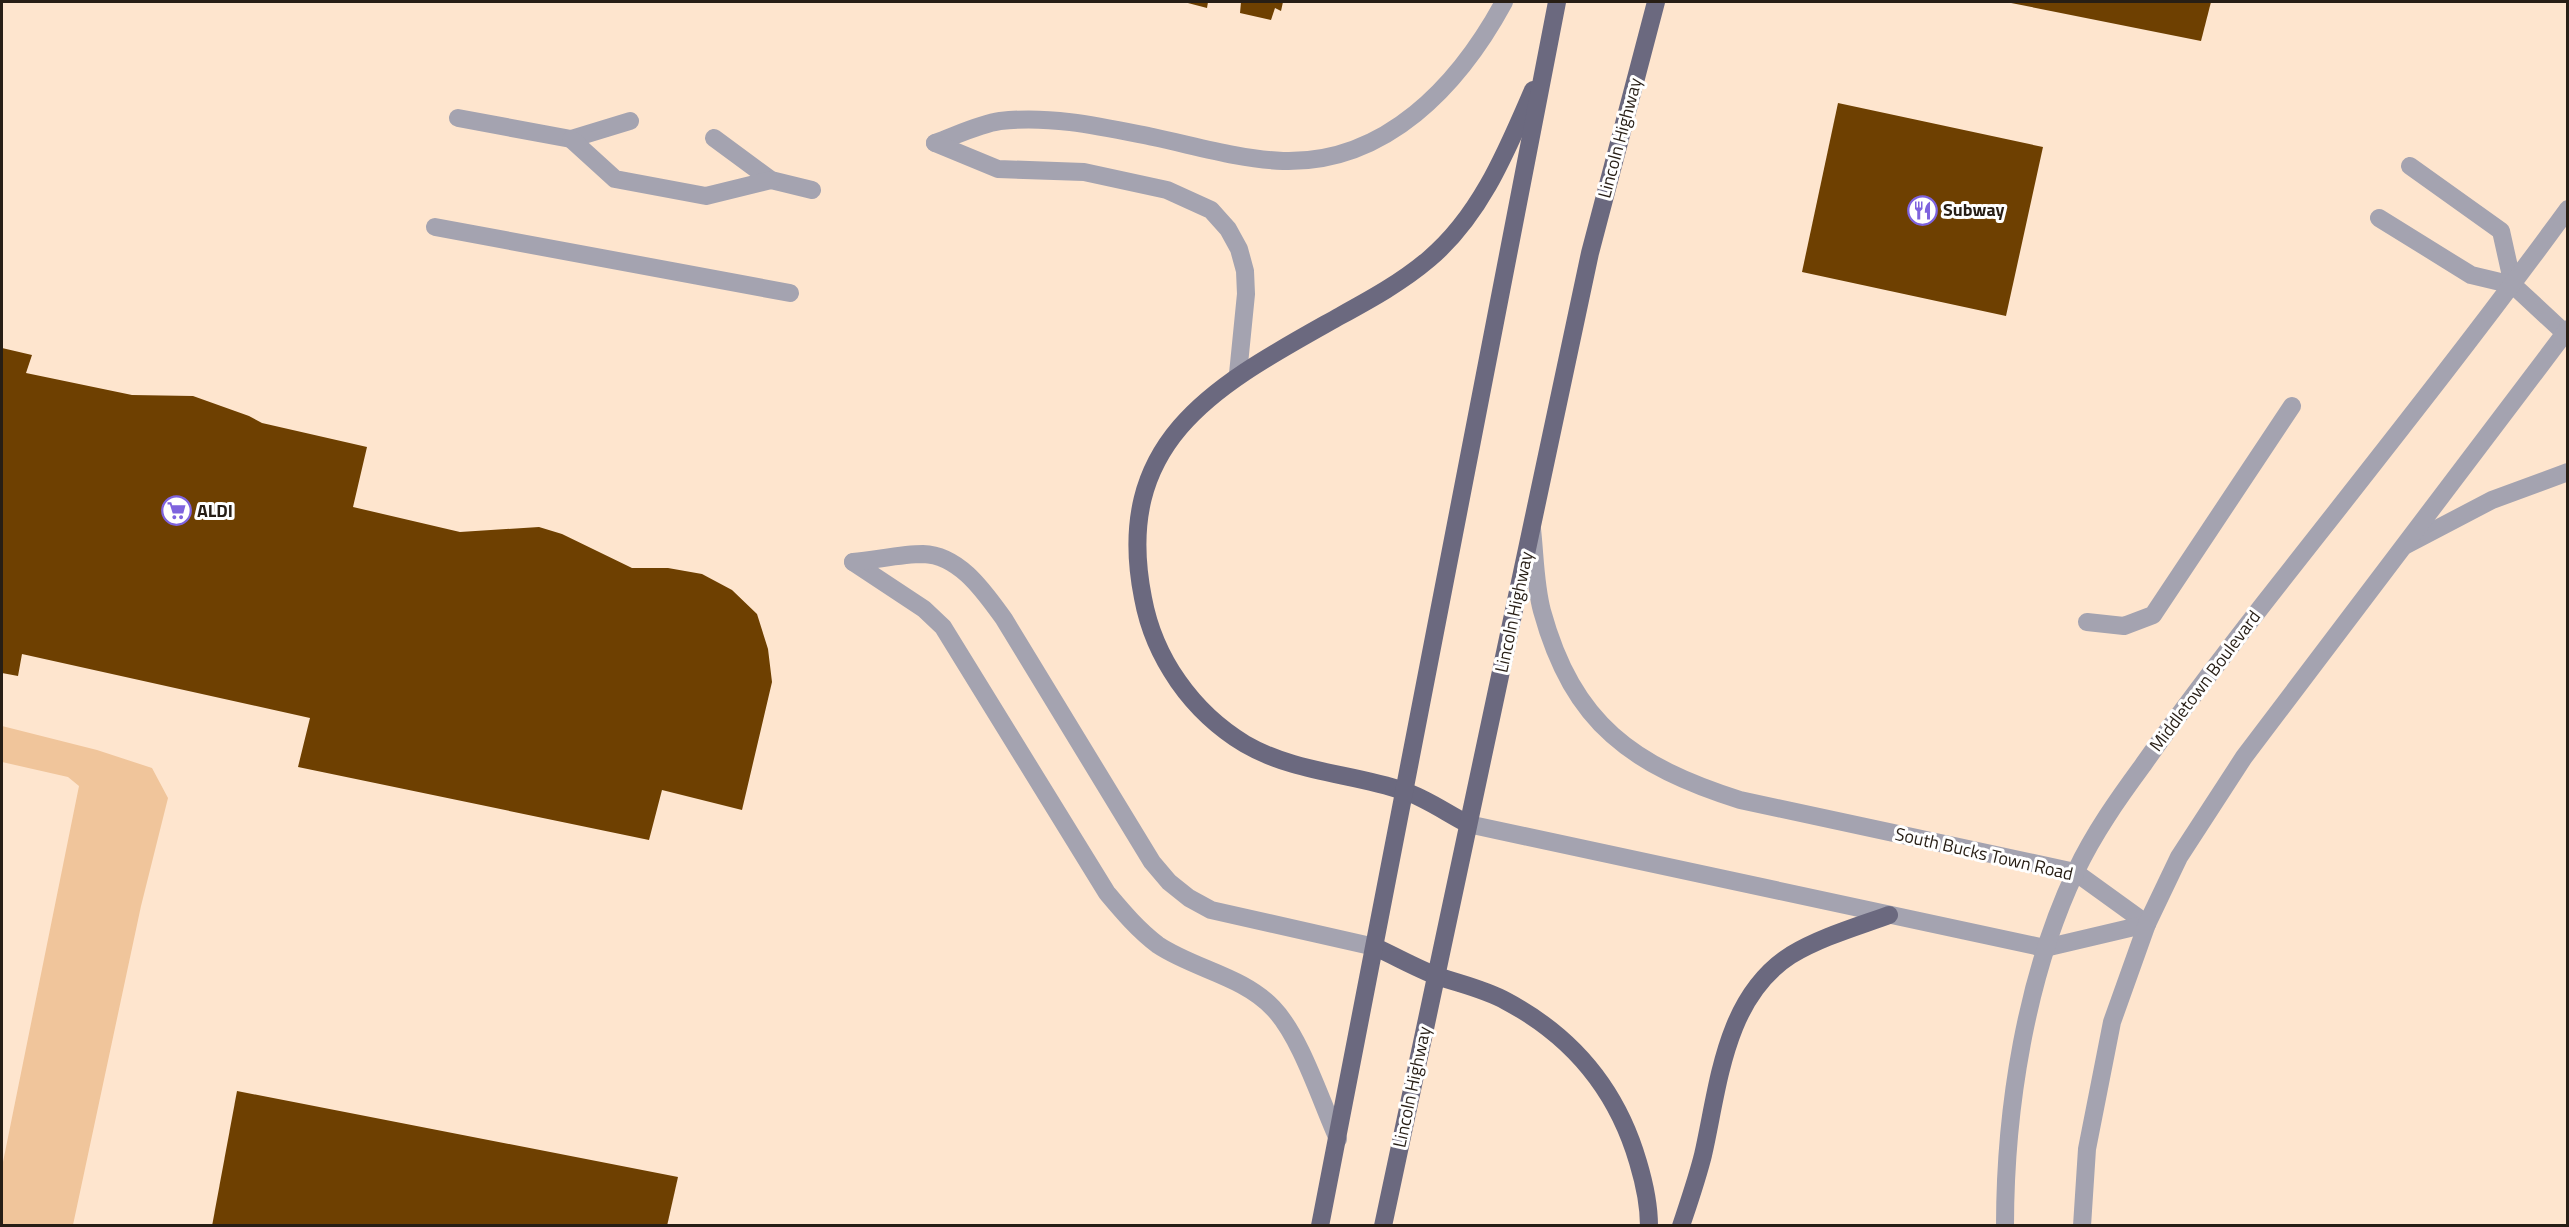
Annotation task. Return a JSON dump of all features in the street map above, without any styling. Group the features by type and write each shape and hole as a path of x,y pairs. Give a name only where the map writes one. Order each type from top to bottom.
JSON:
{"main road":[{"path":"1320,1226 1557,2"},
{"name":"Lincoln Highway","path":"1383,1226 1590,253 1656,2"},
{"path":"1468,824 1406,791 1283,762 1244,743 1208,716 1181,687 1160,651 1146,616 1137,543 1140,509 1149,477 1161,451 1198,406 1238,374 1398,284 1431,258 1459,229 1485,190 1505,153 1547,58"},
{"path":"1681,1226 1702,1158 1728,1043 1750,995 1770,972 1790,956 1813,943 1889,915"},
{"path":"1375,947 1436,976 1504,1000 1538,1019 1570,1045 1596,1073 1617,1107 1632,1139 1644,1181 1649,1226"}],"street":[{"path":"1238,374 1246,294 1245,271 1239,249 1228,229 1211,210 1167,190 1084,172 998,169 935,143 998,121 1051,121 1092,124 1249,158 1285,161 1345,153 1398,128 1430,102 1459,70 1489,28 1504,2"},
{"path":"458,118 571,140 630,121"},
{"path":"714,138 771,180 812,190"},
{"path":"571,140 615,179 706,196 771,180"},
{"path":"2410,166 2501,231 2512,285"},
{"name":"Middletown Boulevard","path":"2005,1226 2005,1180 2016,1086 2035,984 2045,948 2076,872 2101,824 2184,705 2512,285 2568,209"},
{"path":"2082,1226 2087,1149 2110,1032 2148,924 2179,857 2244,757 2566,333 2512,285 2471,275 2379,218"},
{"path":"435,227 790,293"},
{"path":"2087,622 2124,626 2153,615 2292,406"},
{"path":"2406,545 2492,500 2568,472"},
{"name":"South Bucks Town Road","path":"1532,527 1542,609 1556,653 1575,692 1598,722 1622,745 1659,769 1697,786 1740,800 2076,872 2148,924"},
{"path":"1338,1139 1295,1043 1274,1008 1239,983 1159,945 1130,921 1107,893 943,627 924,609 853,562 925,554 954,563 982,589 1004,619 1152,862 1169,882 1189,898 1211,910 1375,947"},
{"path":"1468,824 2045,948 2148,924"}],"shaded area":[{"path":"2,726 97,750 152,768 168,798 141,906 73,1225 2,1225 2,1167 79,786 68,777 2,762"}],"building":[{"path":"1184,2 1208,2 1207,8"},
{"path":"1241,2 1283,2 1281,11 1275,8 1271,20 1240,13"},
{"path":"2006,2 2211,2 2201,41"},
{"name":"Subway","path":"1838,103 2043,147 2006,316 1802,272"},
{"path":"2,348 32,355 26,373 132,395 193,396 262,423 367,447 353,507 460,532 539,527 562,534 632,568 668,568 702,574 732,590 757,614 768,649 772,682 742,810 662,790 649,840 298,767 310,718 22,654 18,676 2,673"},
{"path":"237,1091 678,1177 667,1226 212,1226"}],"place":[{"name":"Subway","path":"1922,210"},
{"name":"ALDI","path":"176,511"}]}
